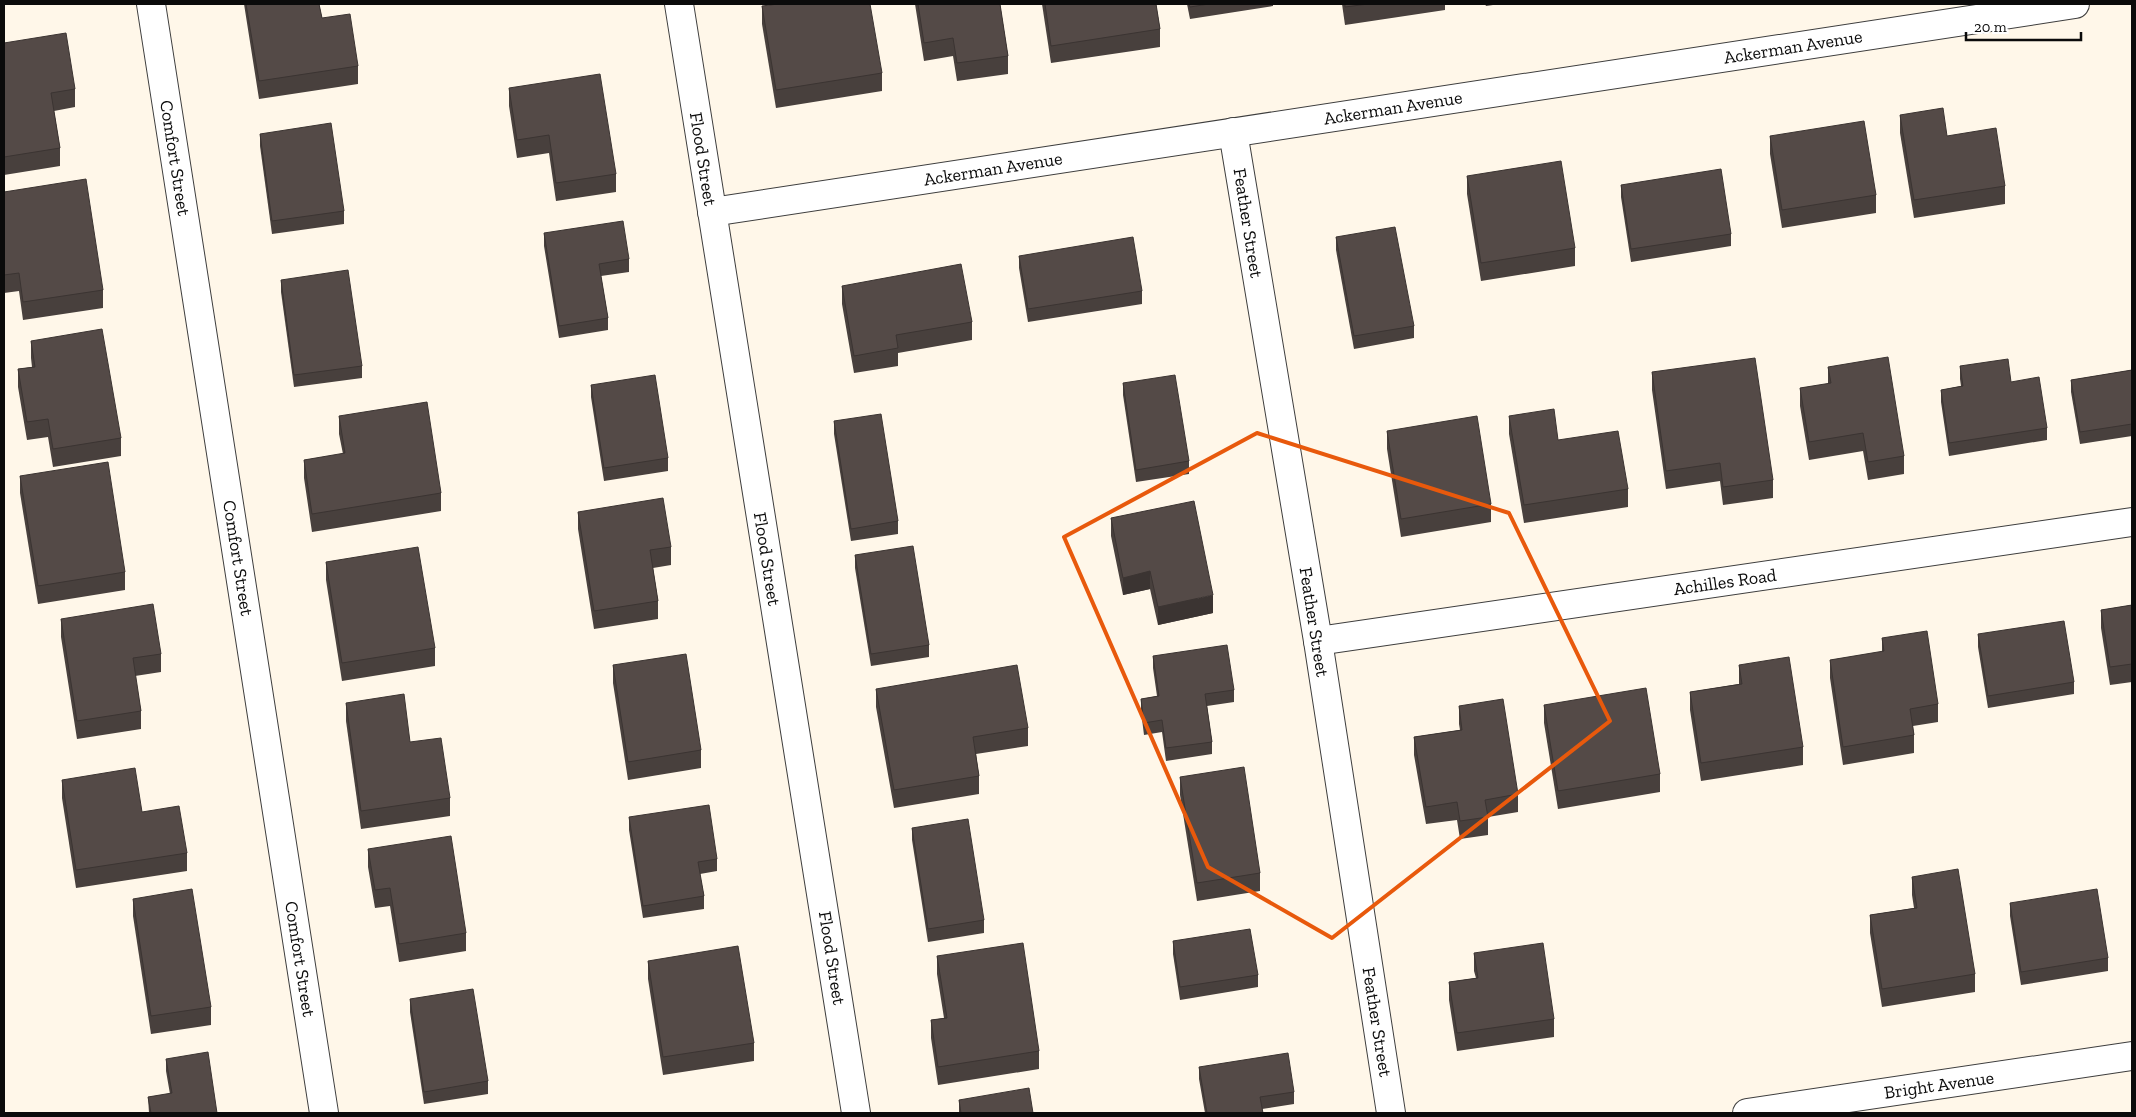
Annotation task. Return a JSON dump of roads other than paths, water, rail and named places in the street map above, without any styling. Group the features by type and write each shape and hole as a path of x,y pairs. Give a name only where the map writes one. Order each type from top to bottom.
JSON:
{"street":[{"name":"Comfort Street","path":"151,4 324,1113"},
{"name":"Flood Street","path":"679,4 856,1113"},
{"name":"Ackerman Avenue","path":"712,212 2075,4"},
{"name":"Feather Street","path":"1233,132 1318,642 1391,1113"},
{"name":"Achilles Road","path":"1318,642 2132,522"},
{"name":"Bright Avenue","path":"1747,1113 2132,1056"}]}
